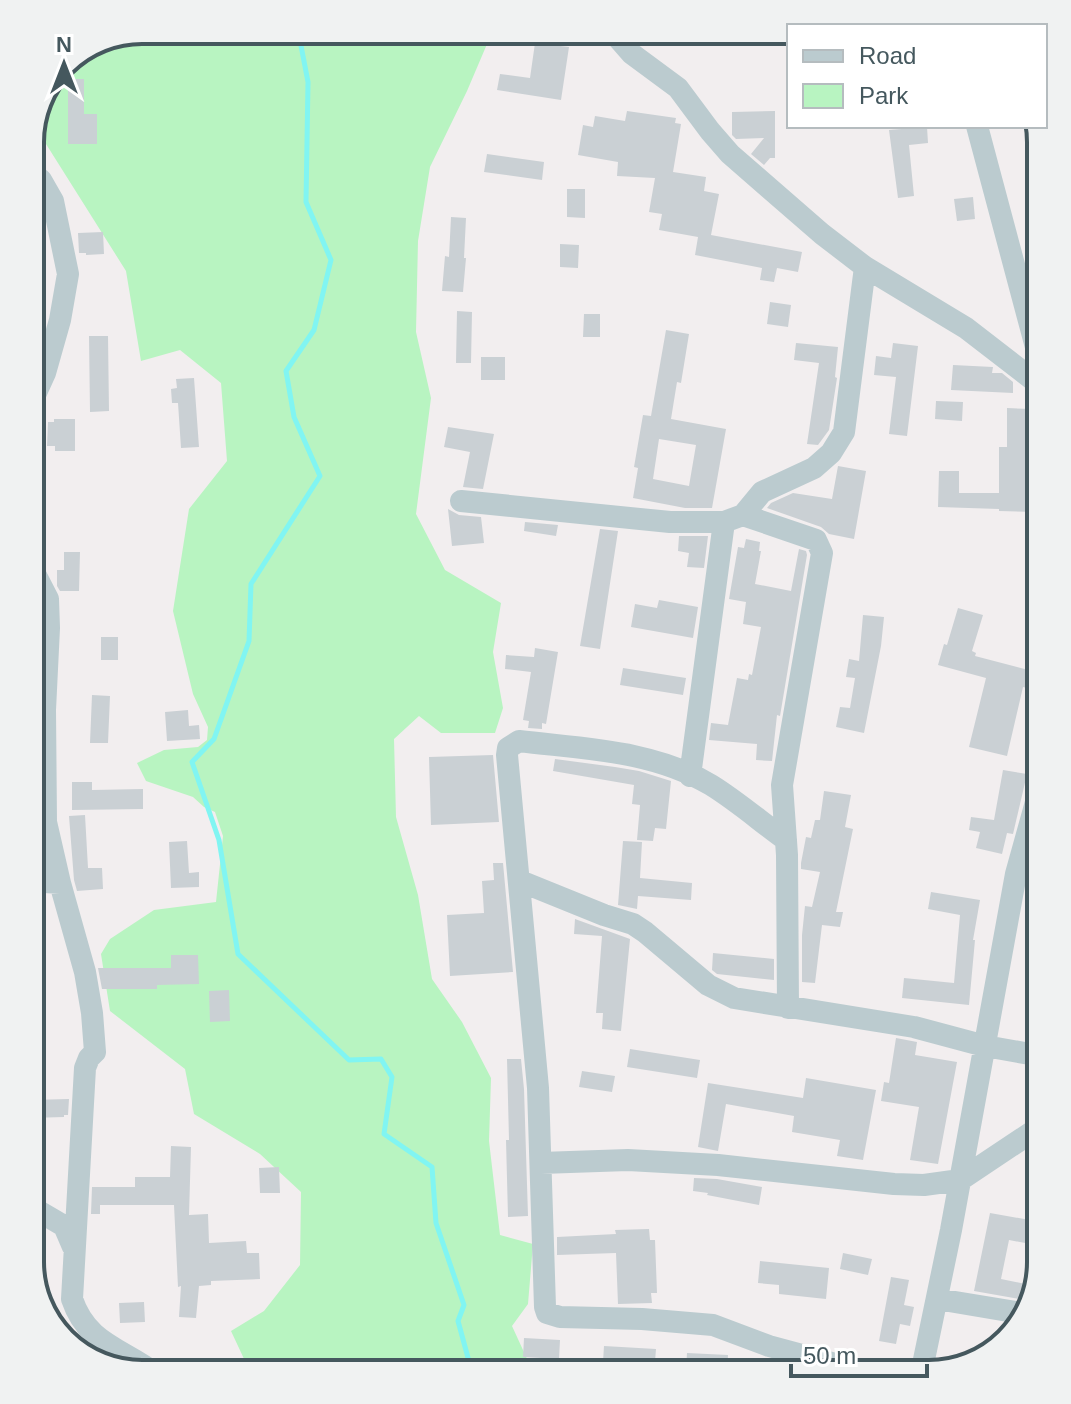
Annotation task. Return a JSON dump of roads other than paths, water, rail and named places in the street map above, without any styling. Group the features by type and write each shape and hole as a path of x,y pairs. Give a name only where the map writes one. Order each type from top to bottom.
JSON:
{"street":[{"path":"623,44 678,88 730,154 822,234 865,267 966,328 1027,375"},
{"path":"978,128 1027,314"},
{"path":"44,185 53,201 68,274 60,320 44,375"},
{"path":"690,776 734,518 762,492 814,468 831,453 844,432 865,267"},
{"path":"461,501 670,522 734,518 816,540 822,553 782,785 786,840 788,1008"},
{"path":"44,591 48,599 49,628 45,710 46,822 85,972 95,1052 85,1068 72,1299 93,1334 130,1359"},
{"path":"786,840 710,785 673,767 608,750 519,741 508,748 538,1088 547,1313 560,1317 713,1325 769,1346 821,1360"},
{"path":"924,1360 1016,874 1027,834"},
{"path":"520,881 633,924 708,985 734,998 914,1027 1027,1054"},
{"path":"44,882 60,883"},
{"path":"541,1163 628,1160 718,1165 924,1185 960,1180 1027,1138"},
{"path":"44,1214 64,1226 75,1252"},
{"path":"937,1299 1013,1312"}],"waterway":[{"path":"301,44 308,82 306,202 331,260 314,330 286,371 294,417 320,476 251,584 249,641 214,739 192,762 219,840 238,954 349,1060 381,1059 392,1077 384,1134 432,1167 436,1223 464,1305 458,1321 469,1360"}]}
